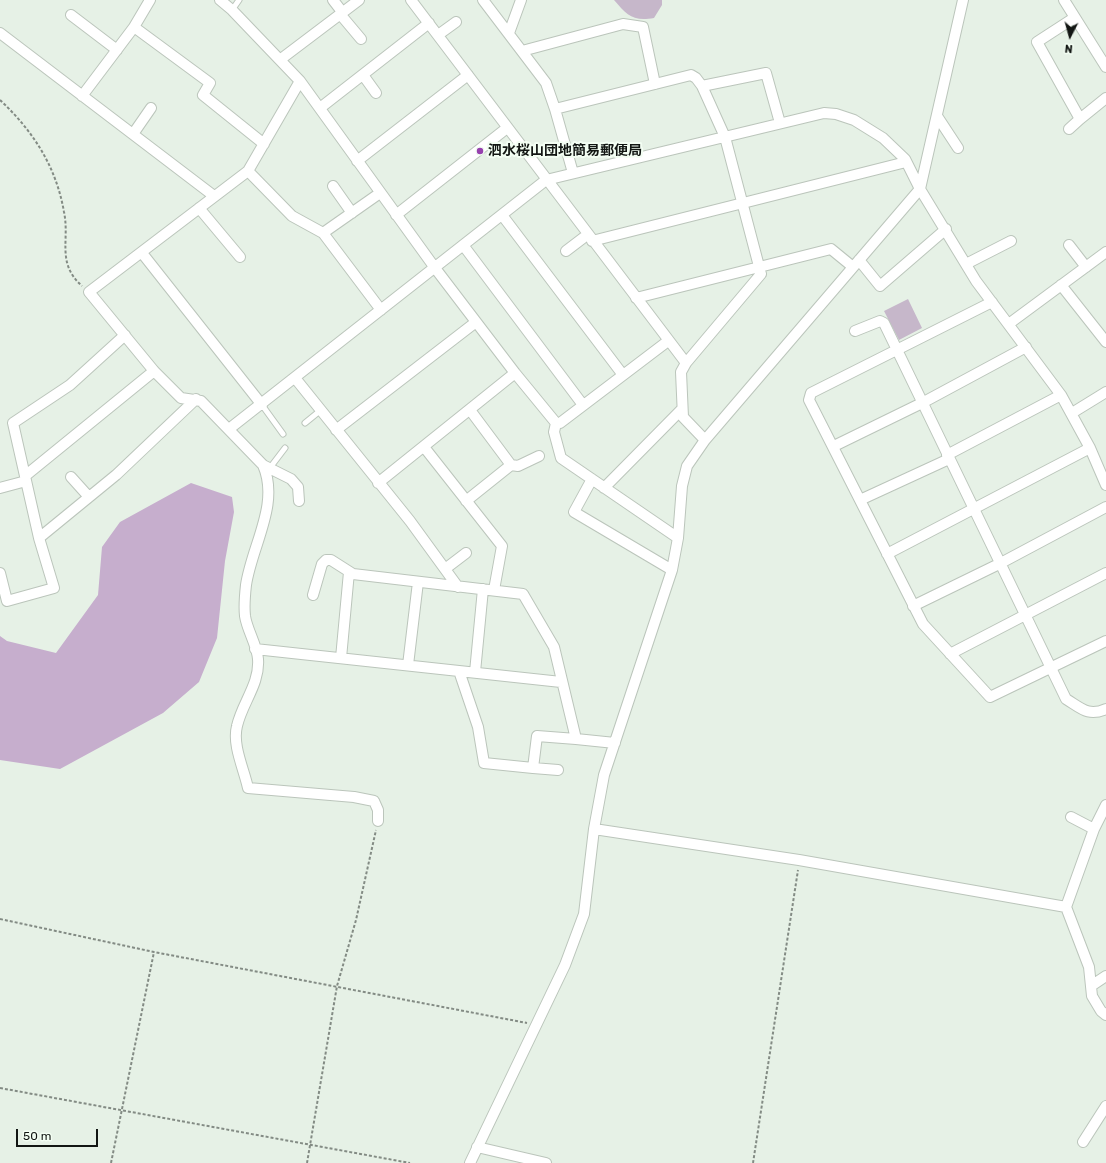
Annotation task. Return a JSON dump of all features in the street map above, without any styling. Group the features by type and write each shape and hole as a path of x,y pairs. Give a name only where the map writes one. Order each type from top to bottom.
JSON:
{"street":[{"path":"82,96 134,27 150,0"},
{"path":"220,0 281,59 300,81 435,268 556,424"},
{"path":"333,0 361,39"},
{"path":"281,59 359,0"},
{"path":"411,0 686,363"},
{"path":"483,0 546,83 573,173"},
{"path":"509,33 520,0"},
{"path":"470,1163 565,965 584,914 594,828 604,775 672,570 678,538 683,479 687,466 705,440 920,189 963,0"},
{"path":"1064,0 1106,67"},
{"path":"71,15 117,50"},
{"path":"1074,18 1037,42 1080,119"},
{"path":"438,35 456,22"},
{"path":"320,108 429,23"},
{"path":"522,51 623,24 643,27 656,84"},
{"path":"134,27 210,83 203,95 264,144"},
{"path":"0,33 214,196"},
{"path":"702,86 766,72 780,123"},
{"path":"362,75 376,93"},
{"path":"358,161 468,75"},
{"path":"555,109 691,76 696,78 702,86 725,137 760,274 686,363 681,372 683,417 705,440"},
{"path":"299,501 298,487 291,480 266,467 201,401 196,399 180,398 154,371 89,292 142,254 214,196 248,171 300,81"},
{"path":"1069,129 1106,98"},
{"path":"133,134 151,108"},
{"path":"229,429 262,405 546,180 824,113 836,114 854,120 883,138 906,162 920,189 946,229 966,264 992,302 1010,324 1061,395 1090,448 1102,464 1106,485"},
{"path":"937,116 958,148"},
{"path":"396,215 507,128"},
{"path":"566,251 590,238 742,204 906,162"},
{"path":"248,171 292,216 324,233 381,310"},
{"path":"333,186 352,213"},
{"path":"324,233 380,193"},
{"path":"199,208 240,257"},
{"path":"502,215 623,375"},
{"path":"636,298 831,249 856,263 880,286 946,229"},
{"path":"966,264 1011,241"},
{"path":"463,245 583,405"},
{"path":"1069,245 1086,266"},
{"path":"1010,324 1106,252"},
{"path":"142,254 262,405"},
{"path":"1061,285 1106,342"},
{"path":"992,302 811,393 809,400 834,446 923,624 990,697 1050,669 1106,640"},
{"path":"856,331 880,321 884,323 999,564 1066,699 1087,712 1097,713 1106,709"},
{"path":"336,430 476,322"},
{"path":"0,573 7,601 54,588 39,538 13,423 70,385 125,335"},
{"path":"668,341 556,424 554,432 561,458 678,538"},
{"path":"834,446 922,403 1026,347"},
{"path":"0,488 25,478 154,371"},
{"path":"378,483 515,373"},
{"path":"295,378 410,521 458,587"},
{"path":"1072,413 1106,392"},
{"path":"860,500 948,457 1061,395"},
{"path":"39,538 116,475 196,399"},
{"path":"604,488 682,409"},
{"path":"470,410 511,465 518,466 539,456"},
{"path":"424,447 502,546 488,590 475,672"},
{"path":"887,554 1090,448"},
{"path":"466,501 511,465"},
{"path":"266,467 268,476 268,508 254,547 246,586 245,615 258,659 256,678 237,726 236,742 248,788 354,797 374,801 378,810 378,821"},
{"path":"71,477 89,497"},
{"path":"592,480 574,512 672,570"},
{"path":"913,606 999,564 1106,507"},
{"path":"445,569 466,553"},
{"path":"313,596 322,564 326,560 331,560 353,574 523,594 554,647 561,682 576,739"},
{"path":"341,658 349,572"},
{"path":"950,654 1106,574"},
{"path":"408,665 418,582"},
{"path":"255,649 561,682"},
{"path":"459,671 478,727 484,763 558,770"},
{"path":"533,768 537,736 615,743"},
{"path":"1106,805 1094,829 1066,907 1089,966 1092,996 1101,1011 1106,1015"},
{"path":"1071,817 1094,829"},
{"path":"594,828 799,860 1066,907"},
{"path":"1091,986 1106,976"},
{"path":"1083,1142 1106,1106"},
{"path":"477,1147 546,1163"}],"lane":[{"path":"232,10 239,0"},
{"path":"262,405 283,434"},
{"path":"305,423 321,410"},
{"path":"266,467 284,448"}],"path":[{"path":"0,100 34,138 55,179 65,213 65,252 68,266 77,281 89,292"},
{"path":"307,1163 337,986 356,920 378,821"},
{"path":"753,1163 799,860"},
{"path":"0,919 154,952 536,1024"},
{"path":"111,1163 154,952"},
{"path":"0,1088 410,1163"}],"shaded area":[{"path":"614,0 662,0 662,5 654,18 641,19 631,16"},
{"path":"908,299 922,328 899,340 884,311"},
{"path":"191,483 232,497 234,512 225,561 217,638 199,682 163,713 60,769 0,760 0,636 7,641 56,653 98,595 102,547 120,522"}],"place":[{"name":"泗水桜山団地簡易郵便局","path":"480,151"}]}
